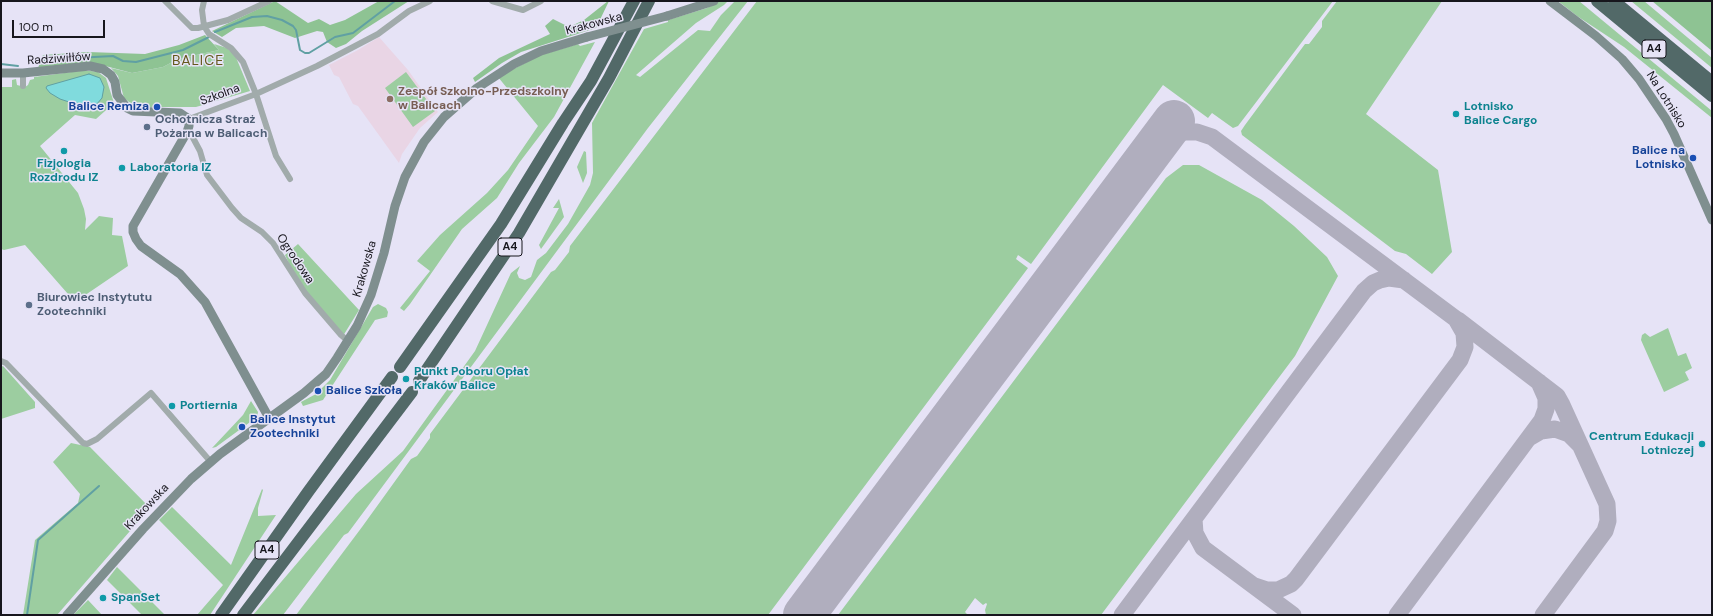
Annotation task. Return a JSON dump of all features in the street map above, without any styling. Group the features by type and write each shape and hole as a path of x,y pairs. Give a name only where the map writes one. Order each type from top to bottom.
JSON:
{"highway":[{"name":"A4","path":"563,123 625,1"},
{"name":"A4","path":"400,367 501,224 563,123 591,81 634,1"},
{"name":"A4","path":"419,381 519,233 606,84 649,1"},
{"name":"A4","path":"1597,1 1712,96"},
{"name":"A4","path":"1614,1 1712,82"},
{"name":"A4","path":"221,615 392,377"},
{"name":"A4","path":"244,615 412,392"}],"street":[{"path":"165,1 192,28 228,20 269,1"},
{"path":"204,1 202,10 204,26 209,34 231,48 239,56 256,94 276,156 290,179"},
{"name":"Szkolna","path":"269,418 205,302 180,274 141,246 133,232 133,226 187,132 189,119 256,94 317,66 361,44 378,34 409,11 430,1"},
{"path":"492,1 523,10 541,1"},
{"name":"Krakowska","path":"67,615 170,499 210,461 321,379 348,341 362,317 372,295 402,184 419,150 434,128 462,100 504,69 541,52 587,37 667,16 714,1"},
{"name":"Na Lotnisko","path":"1550,1 1596,36 1622,59 1639,79 1666,119 1674,134 1712,220"},
{"name":"Radziwiłłów","path":"1,73 23,73 90,66 103,69 111,75 115,82 117,95 127,108 133,110 180,113 189,119"},
{"path":"23,73 23,86"},
{"name":"Ogrodowa","path":"187,132 192,136 200,151 207,175 232,208 241,218 262,232 273,243 305,293 340,335 348,341"},
{"path":"2,361 6,363 82,443 87,444 97,439 151,393 210,461"}],"shaded area":[{"path":"275,1 308,23 319,19 330,25 345,20 379,1 409,1 362,31 346,44 336,48 327,42 323,32 317,31 295,38 264,26 236,28 222,37 212,31"},
{"path":"608,1 596,28 521,52 475,82 473,78 499,58 550,34 545,26 553,19 569,27 584,20"},
{"path":"720,1 728,1 696,23 636,75 640,77 698,30 710,31 721,15 735,1 748,1 648,128 348,533 344,535 283,615 253,615 356,494 403,451 475,351 511,273 520,266 517,273 519,278 525,280 531,277 537,260 546,253 568,224 590,185 593,173 592,123 644,29 707,8"},
{"path":"757,1 1333,1 1238,126 1233,128 1212,113 1208,118 1163,85 1031,264 1018,255 1016,259 1028,268 768,615 296,615 411,459 417,456 430,438 430,434 551,272 555,270 569,252 570,246"},
{"path":"1337,1 1442,1 1366,114 1438,170 1452,252 1432,274 1406,254 1395,251 1242,135 1241,131 1245,125 1305,44 1309,44 1322,27 1322,21"},
{"path":"1558,1 1579,1 1712,111 1712,118 1624,47 1577,16"},
{"path":"1631,1 1644,1 1712,58 1712,68"},
{"path":"1652,1 1712,1 1712,51"},
{"path":"205,35 219,50 178,59 163,67 132,73 94,63 38,68 43,55 88,52 145,54 179,45"},
{"name":"Zespół Szkolno-Przedszkolny w Balicach","path":"379,37 408,70 438,112 420,128 402,154 399,163 358,106 353,104 339,77 334,75 329,65"},
{"path":"595,42 554,117 519,163 497,198 462,229 404,311 400,308 430,271 417,261 440,235 487,193 508,170 538,126 498,77 541,55 578,44 580,46"},
{"path":"214,44 227,48 235,55 250,91 196,107 143,107 138,109 124,98 118,76 111,68 132,73 163,67 178,59 219,50"},
{"path":"79,71 98,72 106,78 114,103 96,119 75,115 40,146 78,193 86,219 85,230 99,216 113,218 112,235 122,236 128,266 75,302 25,245 4,250 1,249 1,76 2,87 12,87 12,80 16,79 17,85 25,87 28,85 30,80 34,79 34,77"},
{"path":"406,72 435,111 413,127 385,88"},
{"path":"89,74 100,78 104,87 102,98 96,105 72,103 60,99 50,93 46,88 47,86"},
{"path":"584,151 586,152 587,173 583,183 577,167"},
{"path":"1183,165 1199,165 1262,200 1294,226 1327,257 1338,276 1295,356 1101,615 986,615 985,610 987,604 986,603 983,605 975,598 965,612 968,615 838,615 1166,178"},
{"path":"559,199 564,217 541,249 539,245 559,208 553,208"},
{"path":"298,244 359,310 343,336 301,286 292,270 285,255"},
{"path":"378,304 386,308 388,312 387,317 375,320 323,400 303,406 301,402 316,394 330,380 373,307"},
{"path":"1668,328 1678,356 1686,353 1692,368 1685,372 1689,380 1664,392 1641,340 1642,335 1645,333 1650,337"},
{"path":"3,366 35,402 35,408 1,419 1,367"},
{"path":"251,401 258,412 257,417 216,447 212,448 243,415"},
{"path":"71,443 90,447 150,508 57,615 23,615 35,540 78,503 80,494 53,462"},
{"path":"262,489 258,516 276,515 210,615 197,615 223,585 159,520 172,507 231,565"},
{"path":"117,567 165,615 142,615 107,580"},
{"path":"88,600 102,615 74,614"}],"waterway":[{"path":"215,32 252,17 267,16 282,20 293,26 296,30 300,50 305,53 309,53 335,37 353,33 395,1"},
{"path":"42,62 56,59 113,56 123,61 136,62 183,50 209,37"},
{"path":"1,64 18,66"},
{"path":"27,615 38,540 99,486"}],"taxiway":[{"path":"1155,145 1180,132 1197,132 1212,137 1456,319 1464,333 1465,347 1460,360 1296,579 1291,584 1278,590 1267,590 1255,586"},
{"path":"1122,615 1364,291 1373,283 1380,280 1389,278 1404,280"},
{"path":"1458,320 1557,396 1607,504 1608,521 1605,531 1543,615"},
{"path":"1397,615 1542,420 1546,409 1546,398 1539,382"},
{"path":"1529,438 1541,431 1555,429 1569,434 1579,444"},
{"path":"1194,519 1195,533 1203,548 1293,615"}],"runway":[{"path":"804,615 1174,121"}],"place":[{"name":"Zespół Szkolno-Przedszkolny w Balicach","path":"390,99"},
{"name":"Balice Remiza","path":"157,107"},
{"name":"Lotnisko Balice Cargo","path":"1456,114"},
{"name":"Ochotnicza Straż Pożarna w Balicach","path":"147,127"},
{"name":"Fizjologia Rozdrodu IZ","path":"64,151"},
{"name":"Balice na Lotnisko","path":"1693,158"},
{"name":"Laboratoria IZ","path":"122,168"},
{"name":"Biurowiec Instytutu Zootechniki","path":"29,305"},
{"name":"Punkt Poboru Opłat Kraków Balice","path":"406,379"},
{"name":"Balice Szkoła","path":"318,391"},
{"name":"Portiernia","path":"172,406"},
{"name":"Balice Instytut Zootechniki","path":"242,427"},
{"name":"Centrum Edukacji Lotniczej","path":"1702,444"},
{"name":"SpanSet","path":"103,598"}],"district":[{"name":"BALICE","path":"198,61"}]}
